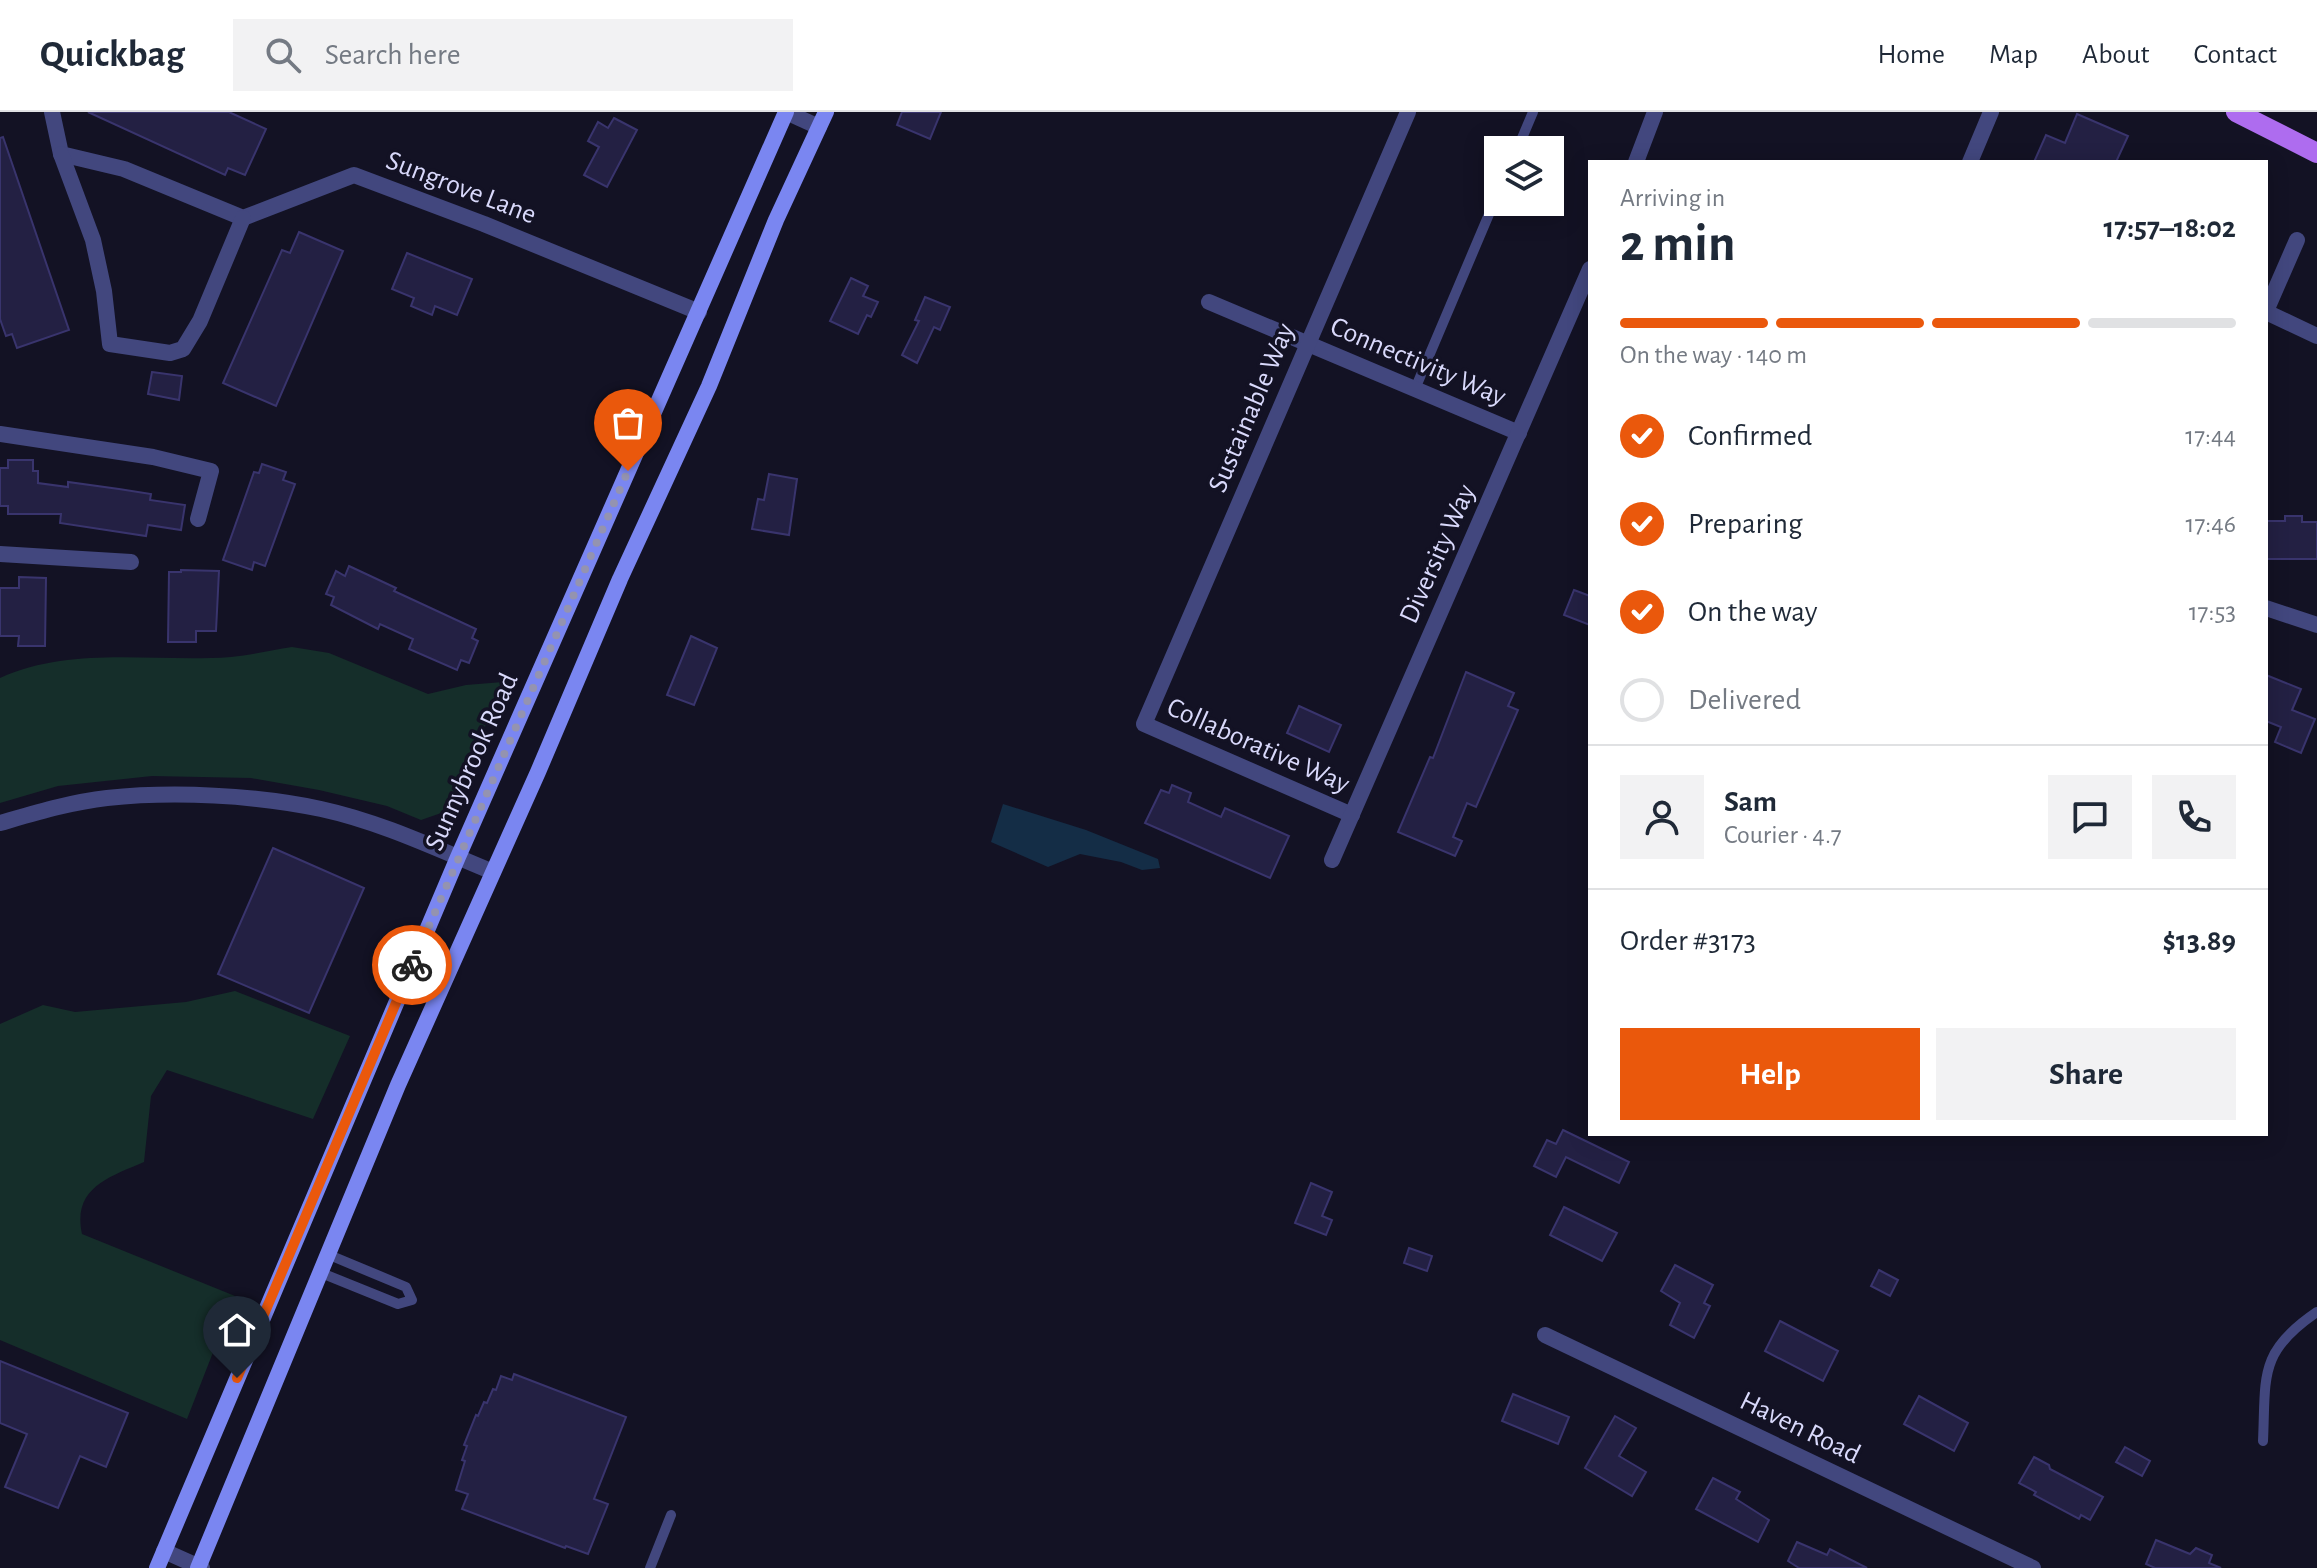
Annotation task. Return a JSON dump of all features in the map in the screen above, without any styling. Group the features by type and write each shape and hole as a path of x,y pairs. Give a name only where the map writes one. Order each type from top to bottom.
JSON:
{"main road":[{"name":"Sunnybrook Road","path":"157,1568 458,857 786,112"},
{"path":"2236,112 2317,153"},
{"path":"200,1568 398,1085 620,579 709,386 776,220 822,120"}],"street":[{"path":"52,112 61,154 93,240 104,291 110,344 170,353 183,349 200,321 243,218 124,169 61,154"},
{"path":"786,112 822,120"},
{"name":"Sustainable Way","path":"1144,724 1408,112"},
{"path":"1637,160 1655,112"},
{"path":"1971,160 1991,112"},
{"name":"Sungrove Lane","path":"243,218 354,175 484,224 699,312"},
{"path":"2268,306 2297,240"},
{"name":"Diversity Way","path":"1332,860 1588,274"},
{"name":"Connectivity Way","path":"1209,302 1519,433"},
{"path":"2268,312 2317,336"},
{"path":"0,434 153,457 211,471 198,519"},
{"path":"0,554 131,562"},
{"path":"2268,609 2317,625"},
{"name":"Collaborative Way","path":"1144,724 1352,815"},
{"path":"0,823 65,805 108,798 201,796 272,801 322,809 378,825 493,872"},
{"name":"Haven Road","path":"1545,1335 2033,1568"},
{"path":"164,1551 200,1568"}],"lane":[{"path":"1523,136 1533,112"},
{"path":"1415,389 1488,216"},
{"path":"319,1272 398,1304 412,1300 406,1287 327,1254"},
{"path":"2263,1441 2266,1370 2279,1345 2298,1325 2317,1312"},
{"path":"650,1568 671,1515"}],"green space":[{"path":"292,647 329,653 428,694 466,685 503,682 461,787 447,811 421,820 387,806 251,778 152,776 58,786 0,803 0,678 28,668 85,658 231,657"},
{"path":"235,991 350,1036 313,1119 167,1070 151,1096 144,1162 96,1186 83,1205 80,1218 82,1234 235,1296 187,1419 0,1340 0,1024 43,1005 75,1012 186,1002"}],"water":[{"path":"1003,804 1086,830 1158,859 1160,868 1142,870 1121,862 1080,854 1048,867 991,842"}],"building":[{"path":"88,112 229,112 266,129 245,175 228,168 225,175"},
{"path":"902,112 941,112 930,139 897,125"},
{"path":"2077,114 2128,136 2117,160 2035,160 2046,135 2065,143"},
{"path":"614,118 637,130 607,187 584,175 599,147 588,141 598,122 608,128"},
{"path":"3,137 69,330 17,348 12,334 6,336 0,319 0,138"},
{"path":"299,232 343,251 276,406 223,383 282,250 290,253"},
{"path":"407,253 472,279 457,315 435,306 432,315 411,306 414,298 392,289"},
{"path":"851,278 868,286 863,296 878,302 871,317 867,315 858,334 830,321"},
{"path":"925,297 950,307 940,330 934,327 917,363 902,355 919,321 915,320"},
{"path":"152,372 182,376 179,400 148,394"},
{"path":"8,460 33,460 33,471 38,471 38,483 68,487 68,482 119,489 151,494 150,500 185,505 181,530 148,525 146,536 60,523 61,514 8,514 8,506 0,506 0,468 8,468"},
{"path":"262,464 286,472 283,480 295,484 265,566 254,562 252,570 223,560 254,472 259,473"},
{"path":"769,474 797,479 789,535 752,529 758,499 764,500"},
{"path":"2285,516 2302,516 2302,522 2317,522 2317,559 2268,559 2268,521 2285,521"},
{"path":"349,566 476,629 472,638 478,641 469,663 461,660 457,670 409,649 413,639 380,624 378,629 331,605 334,597 326,594 336,571 345,576"},
{"path":"219,571 216,631 196,631 196,642 168,642 169,572"},
{"path":"19,577 46,578 45,646 18,646 19,636 0,636 0,588 19,588"},
{"path":"1574,590 1588,595 1588,624 1564,615"},
{"path":"691,636 717,648 694,705 667,695"},
{"path":"1466,672 1514,693 1508,706 1518,710 1476,807 1467,803 1453,837 1462,841 1455,856 1398,832 1430,757 1433,758"},
{"path":"2268,676 2301,689 2292,710 2315,719 2301,753 2275,742 2281,727 2268,722"},
{"path":"1299,706 1341,725 1329,752 1287,733"},
{"path":"1172,785 1191,793 1188,802 1221,817 1225,808 1289,836 1270,878 1145,823 1161,790 1169,793"},
{"path":"273,848 364,888 309,1013 218,974"},
{"path":"1563,1130 1629,1162 1619,1183 1566,1157 1556,1177 1534,1166 1547,1140 1556,1144"},
{"path":"1311,1183 1332,1192 1322,1216 1332,1220 1326,1235 1295,1223"},
{"path":"1564,1207 1617,1233 1602,1261 1550,1235"},
{"path":"1409,1248 1432,1256 1427,1271 1404,1263"},
{"path":"1675,1265 1713,1285 1704,1303 1710,1306 1694,1338 1670,1325 1680,1303 1661,1291"},
{"path":"1879,1270 1898,1280 1890,1296 1871,1286"},
{"path":"1780,1321 1838,1351 1823,1381 1765,1351"},
{"path":"0,1361 128,1413 106,1467 80,1456 58,1508 5,1487 27,1434 0,1423"},
{"path":"514,1374 626,1417 594,1499 608,1504 588,1554 462,1509 468,1494 456,1490 465,1461 462,1460 467,1446 464,1445 476,1415 484,1402 487,1403 493,1389 496,1390 501,1376 512,1380"},
{"path":"1513,1394 1569,1417 1558,1444 1502,1421"},
{"path":"1919,1396 1968,1423 1954,1451 1904,1424"},
{"path":"1615,1416 1636,1428 1619,1456 1646,1472 1632,1496 1585,1468"},
{"path":"2125,1447 2150,1461 2142,1476 2116,1462"},
{"path":"2034,1457 2103,1497 2090,1520 2081,1515 2079,1519 2034,1495 2036,1492 2019,1483"},
{"path":"1713,1478 1740,1492 1736,1499 1769,1520 1758,1542 1696,1509"},
{"path":"2156,1540 2190,1554 2196,1548 2212,1555 2209,1563 2221,1568 2155,1568 2146,1564"},
{"path":"1797,1542 1827,1555 1830,1549 1867,1568 1799,1568 1788,1561"}],"way so far":[{"path":"412,965 628,471"}],"route":[{"path":"237,1378 412,965"}]}
